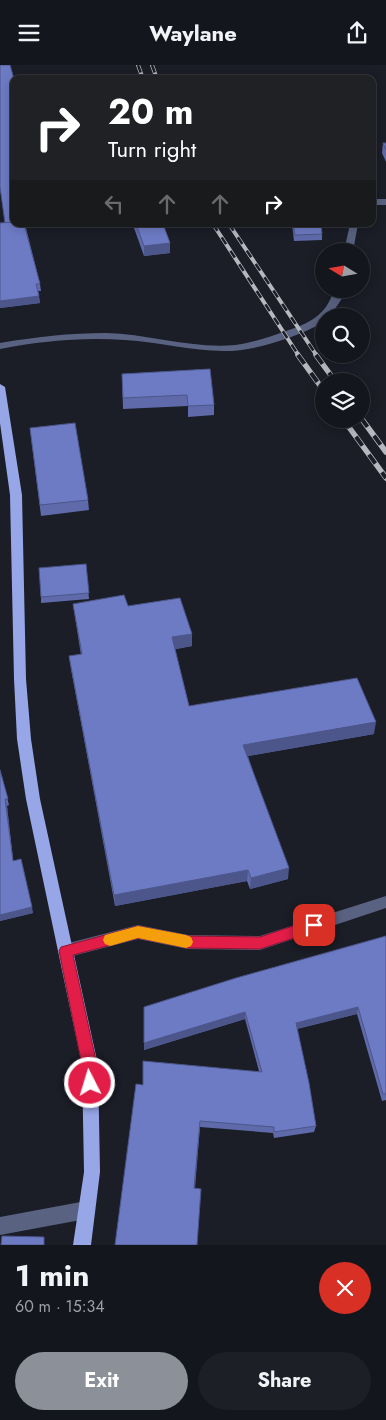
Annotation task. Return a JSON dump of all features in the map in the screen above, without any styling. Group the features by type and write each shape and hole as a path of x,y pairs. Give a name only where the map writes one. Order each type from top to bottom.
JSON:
{"main road":[{"path":"0,387 16,495 20,679 24,739 33,799 90,1065 92,1172 82,1245"}],"street":[{"path":"350,243 353,227"},
{"path":"0,345 33,340 130,338 235,348 315,325"},
{"path":"65,951 138,932 188,942 260,943 386,901"},
{"path":"0,1226 86,1210"}],"building":[{"path":"0,65 10,65 13,75 10,75 10,222 5,223 0,187"},
{"path":"10,222 10,227 25,227 40,284 36,284 39,296 0,301 0,223"},
{"path":"137,227 164,227 170,243 144,246"},
{"path":"294,227 321,227 322,234 295,235"},
{"path":"210,369 214,405 188,406 187,395 123,398 122,374"},
{"path":"75,423 88,500 40,505 30,428"},
{"path":"86,564 89,593 41,597 39,568"},
{"path":"124,595 128,606 180,598 192,634 172,637 189,706 357,678 376,722 243,745 289,868 251,878 248,870 114,895 69,656 82,654 73,604"},
{"path":"0,770 8,799 5,799 13,861 21,859 32,907 0,915"},
{"path":"386,936 386,1094 383,1094 358,1007 296,1023 316,1126 274,1132 274,1127 200,1121 194,1188 201,1189 197,1245 115,1245 136,1084 143,1085 143,1061 262,1072 245,1012 144,1043 144,1007 236,978"},
{"path":"2,1236 44,1237 44,1245 1,1245"}],"railway":[{"path":"138,65 142,75"},
{"path":"152,65 156,75"},
{"path":"215,227 299,356"},
{"path":"231,227 315,353"},
{"path":"298,355 315,379"},
{"path":"322,363 329,373"},
{"path":"350,428 386,478"},
{"path":"368,428 386,452"}],"slow traffic":[{"path":"110,940 138,932 186,942"}],"route":[{"path":"90,1083 90,1065 65,951 138,932 188,942 260,943 314,925"}]}
